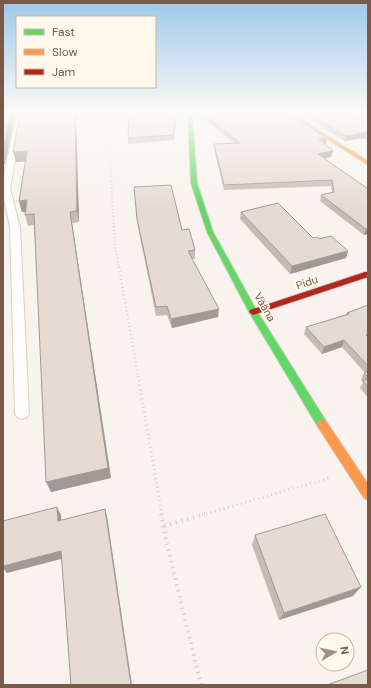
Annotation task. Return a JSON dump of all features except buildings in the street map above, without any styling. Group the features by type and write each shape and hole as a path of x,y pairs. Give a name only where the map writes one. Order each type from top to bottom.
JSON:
{"street":[{"name":"Vääna","path":"192,145 194,183 200,206 210,232 254,312 300,390 368,494"},
{"path":"339,145 368,163"},
{"name":"Pidu","path":"254,312 368,274"}],"lane":[{"path":"14,145 4,190 15,227 22,413"}],"path":[{"path":"110,145 116,246 164,526 201,685"},
{"path":"164,526 353,471"}],"traffic: fast":[{"path":"192,145 194,183 210,232 253,312 322,424"}],"traffic: slow":[{"path":"339,145 368,163"},
{"path":"322,424 368,494"}],"traffic: jam":[{"path":"253,312 368,274"}]}
